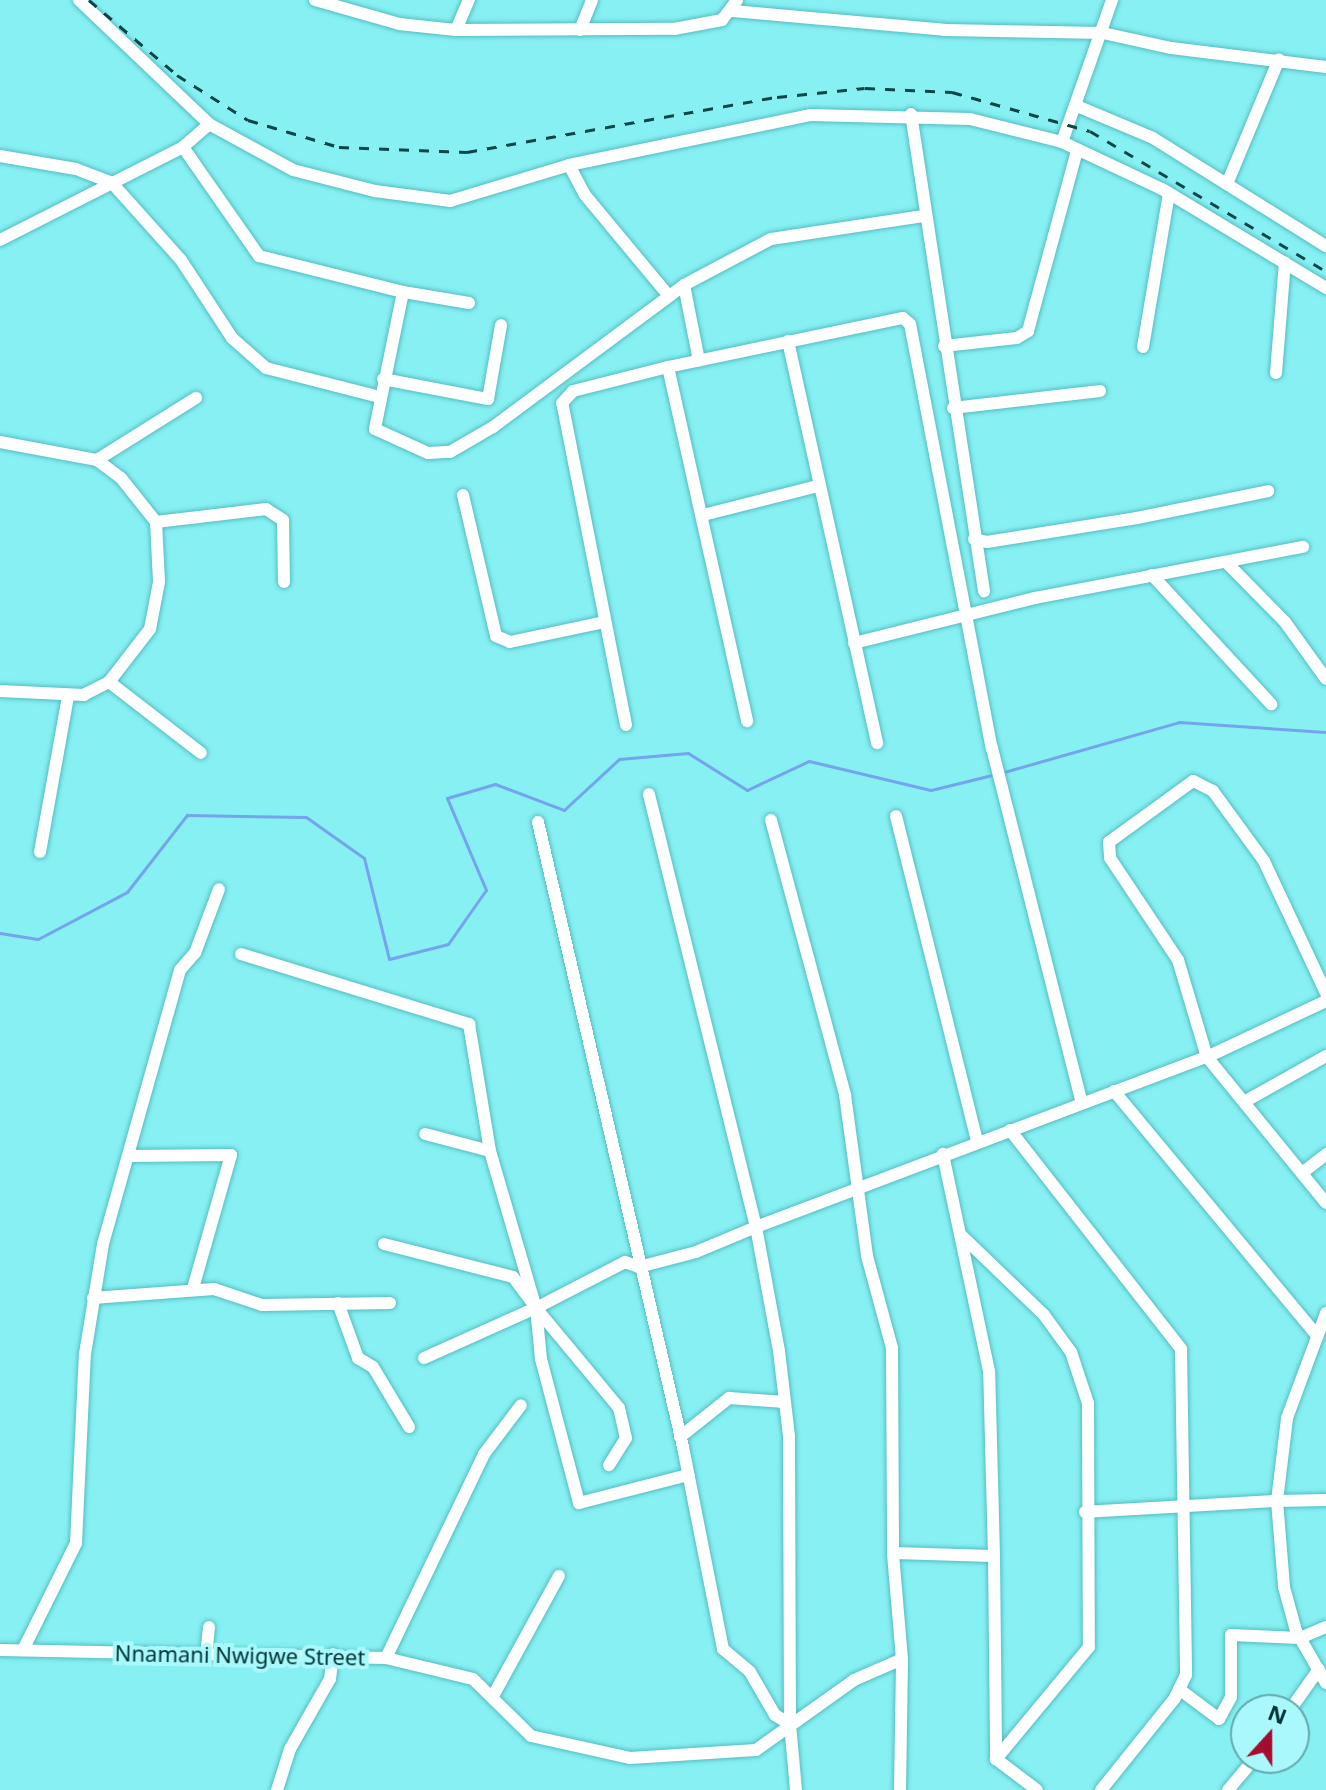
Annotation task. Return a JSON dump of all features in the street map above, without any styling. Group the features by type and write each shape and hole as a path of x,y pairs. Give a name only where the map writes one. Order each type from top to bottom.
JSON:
{"street":[{"path":"79,0 209,124 293,170 375,191 450,201 569,165 810,115 911,114 970,119 1062,142 1169,193 1326,288"},
{"path":"315,0 399,24 456,30 674,29 722,20 735,6 944,30 1103,33 1171,48 1326,67"},
{"path":"456,30 469,0"},
{"path":"580,30 592,0"},
{"path":"1062,142 1103,33 1112,0"},
{"path":"1227,184 1279,59"},
{"path":"1077,106 1153,138 1326,246"},
{"path":"911,114 923,216 984,591"},
{"path":"0,240 183,147 209,124"},
{"path":"183,147 259,256 403,292 469,303"},
{"path":"944,346 1017,338 1028,331 1077,151"},
{"path":"0,156 76,169 112,183 181,260 232,338 266,368 380,397"},
{"path":"569,165 585,195 669,296"},
{"path":"1143,347 1169,193"},
{"path":"403,292 375,429 428,453 450,452 493,427 684,285 771,239 923,216"},
{"path":"1276,373 1285,262"},
{"path":"684,285 699,361"},
{"path":"626,725 562,403 573,391 668,367 894,318 910,324 992,748 1082,1103"},
{"path":"493,427 488,399 501,325"},
{"path":"788,341 877,743"},
{"path":"668,367 747,721"},
{"path":"383,379 488,399"},
{"path":"953,408 1100,391"},
{"path":"97,460 196,398"},
{"path":"0,442 97,460 137,494 156,522 159,582 150,629 109,682 84,695 0,691"},
{"path":"703,515 818,486"},
{"path":"974,539 987,542 1137,518 1268,491"},
{"path":"463,495 496,636 510,642 604,622"},
{"path":"156,522 266,509 283,520 284,582"},
{"path":"854,643 967,613 1303,547"},
{"path":"1226,562 1285,622 1326,679"},
{"path":"1152,575 1271,704"},
{"path":"109,682 201,753"},
{"path":"40,852 68,696"},
{"path":"1326,993 1264,861 1213,791 1193,781 1109,842 1110,858 1178,960 1207,1057 1326,1203"},
{"path":"649,794 756,1227 785,1402 790,1724 796,1790"},
{"path":"896,816 977,1142"},
{"path":"771,820 845,1095 860,1185 867,1256 892,1348 893,1553 902,1659 900,1790"},
{"path":"538,822 680,1437 723,1649 750,1672 775,1715 790,1724"},
{"path":"23,1650 76,1543 93,1298 180,970 195,953 219,889"},
{"path":"241,954 469,1024 490,1151 536,1308 541,1359 579,1503 688,1475"},
{"path":"424,1358 536,1308 625,1262 639,1267 696,1252 860,1185 1207,1057 1326,1001"},
{"path":"1244,1102 1326,1056"},
{"path":"1114,1091 1315,1333"},
{"path":"1010,1130 1181,1349 1186,1675 1179,1689 1101,1790"},
{"path":"425,1134 490,1151"},
{"path":"943,1154 989,1371 996,1759"},
{"path":"1302,1173 1326,1154"},
{"path":"129,1156 231,1155 193,1288"},
{"path":"962,1236 1044,1315 1071,1352 1088,1403 1085,1512 1089,1647 996,1759"},
{"path":"384,1244 513,1277 619,1408 626,1438 609,1465"},
{"path":"93,1298 193,1288 226,1290 262,1305 390,1303"},
{"path":"338,1303 358,1358 373,1367 409,1427"},
{"path":"1326,1313 1315,1333 1287,1418 1277,1501 1284,1587 1300,1638 1326,1683"},
{"path":"680,1437 729,1398 785,1402"},
{"path":"386,1658 484,1454 521,1405"},
{"path":"1085,1512 1326,1500"},
{"path":"893,1553 994,1556"},
{"path":"493,1696 559,1576"},
{"path":"206,1656 209,1627"},
{"path":"1179,1689 1219,1719 1231,1697 1231,1635 1300,1638 1326,1627"},
{"name":"Nnamani Nwigwe Street","path":"0,1650 206,1656 333,1654 386,1658 459,1673 493,1696 531,1736 630,1758 756,1750 854,1680 902,1659"},
{"path":"277,1790 290,1749 330,1679 333,1654"},
{"path":"1301,1694 1319,1669"},
{"path":"996,1759 1037,1790"},
{"path":"1228,1790 1242,1774"}],"waterway":[{"path":"1004,772 1179,722 1326,732"},
{"path":"0,933 38,939 127,892 187,815 306,817 364,858 389,959 448,944 486,890 447,798 495,784 564,810 619,759 688,753 747,790 809,761 931,790 996,774"}],"railway":[{"path":"89,0 177,75 248,120 339,147 467,152 777,97 865,88 952,92 1090,131 1326,271"}]}
